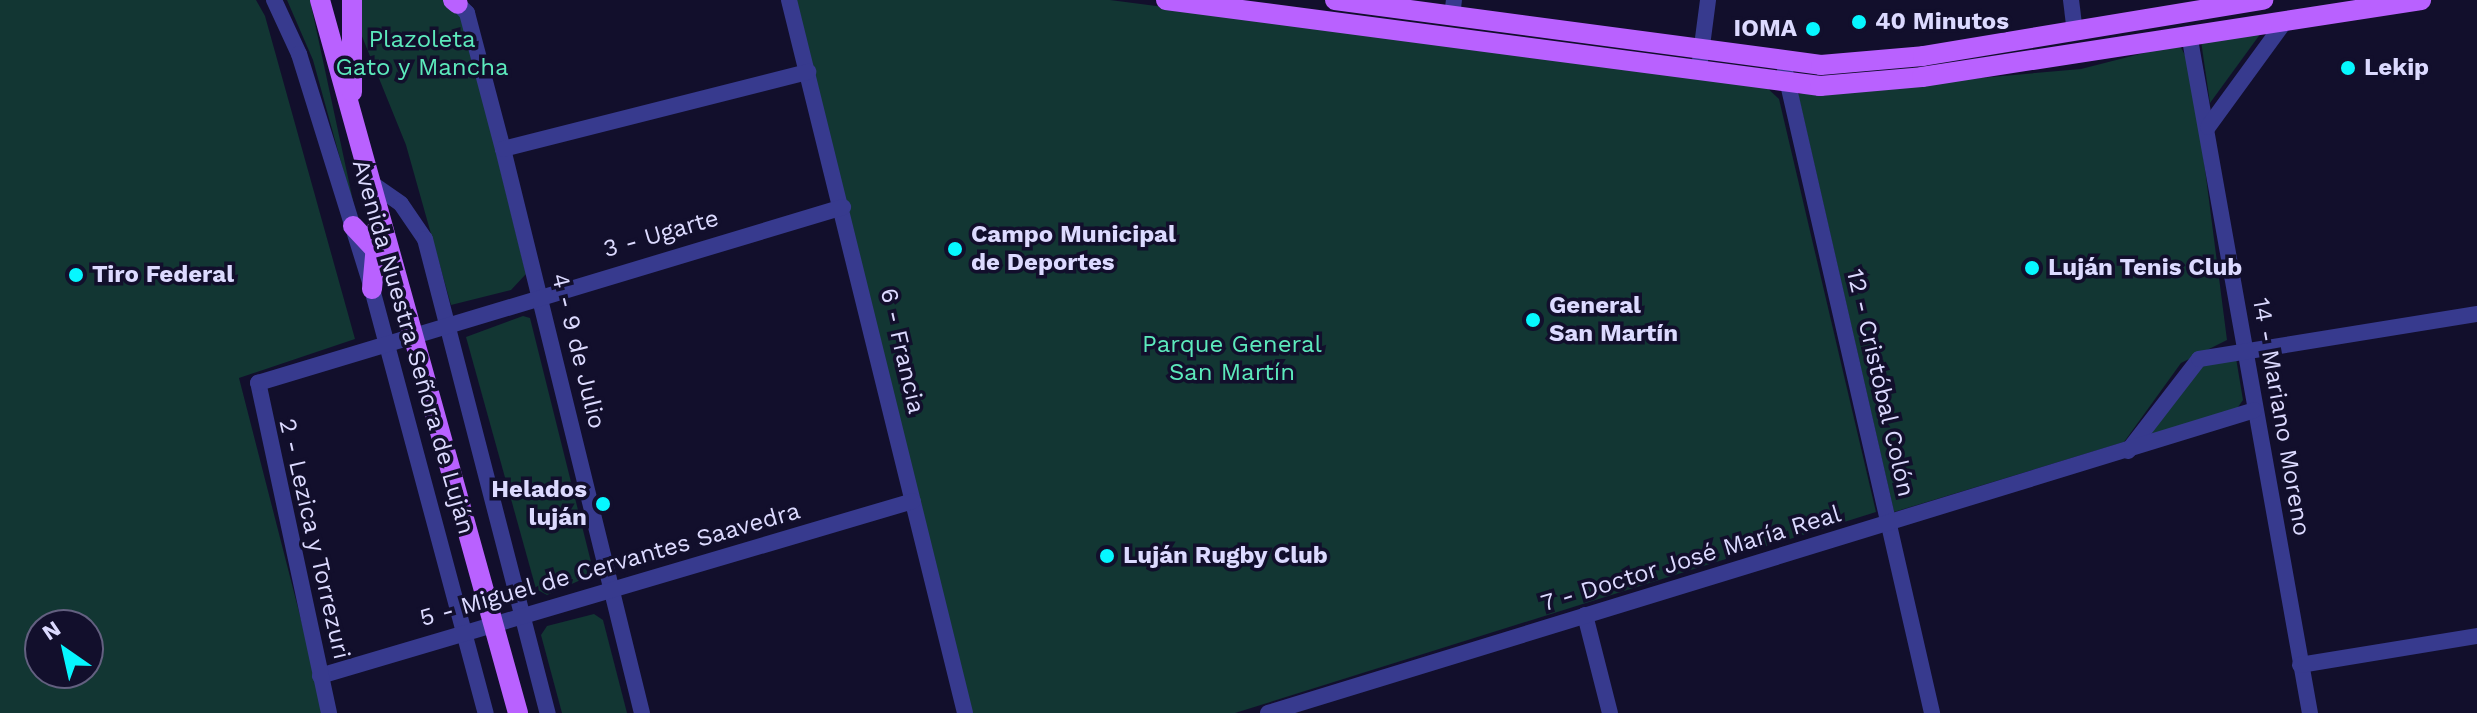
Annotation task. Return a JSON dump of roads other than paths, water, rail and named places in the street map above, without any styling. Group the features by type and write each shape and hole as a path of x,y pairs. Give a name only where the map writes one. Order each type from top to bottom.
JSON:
{"main road":[{"name":"Avenida Nuestra Señora de Luján","path":"320,0 331,55 353,108 377,187 518,713"},
{"name":"Avenida Nuestra Señora de Luján","path":"352,0 353,108"},
{"path":"1166,0 1785,74 1922,77 2421,0"},
{"path":"1335,0 1453,8 1700,62"},
{"path":"1785,74 2075,32 2263,0"},
{"path":"2286,20 2309,0"},
{"path":"372,289 379,253 377,187"},
{"path":"353,226 379,253 402,284"}],"street":[{"name":"Avenida Nuestra Señora de Luján","path":"274,0 372,289 467,632 486,713"},
{"name":"6 - Francia","path":"789,0 843,207 965,713"},
{"path":"1700,62 1708,0"},
{"path":"2071,0 2075,32"},
{"name":"4 - 9 de Julio","path":"455,2 467,13 503,149 642,713"},
{"path":"2208,127 2286,20"},
{"name":"14 - Mariano Moreno","path":"2189,34 2208,127 2306,712"},
{"path":"503,149 808,72"},
{"name":"12 - Cristóbal Colón","path":"1785,74 1932,713"},
{"name":"Avenida Nuestra Señora de Luján","path":"377,187 401,204 425,239 548,713"},
{"name":"3 - Ugarte","path":"264,380 446,325 539,293 843,207"},
{"path":"2128,451 2188,369 2245,350 2477,314"},
{"name":"2 - Lezica y Torrezuri","path":"264,380 255,391 329,713"},
{"name":"7 - Doctor José María Real","path":"1276,712 2255,410"},
{"name":"5 - Miguel de Cervantes Saavedra","path":"320,676 913,501"},
{"path":"1585,615 1610,713"},
{"path":"2300,665 2477,636"}],"place":[{"name":"40 Minutos","path":"1859,22"},
{"name":"IOMA","path":"1813,29"},
{"name":"Lekip","path":"2348,68"},
{"name":"Campo Municipal de Deportes","path":"955,249"},
{"name":"Luján Tenis Club","path":"2032,268"},
{"name":"Tiro Federal","path":"76,275"},
{"name":"General San Martín","path":"1533,320"},
{"name":"Helados luján","path":"603,504"},
{"name":"Luján Rugby Club","path":"1107,556"}],"park label":[{"name":"Plazoleta Gato y Mancha","path":"422,54"},
{"name":"Parque General San Martín","path":"1232,359"}]}
